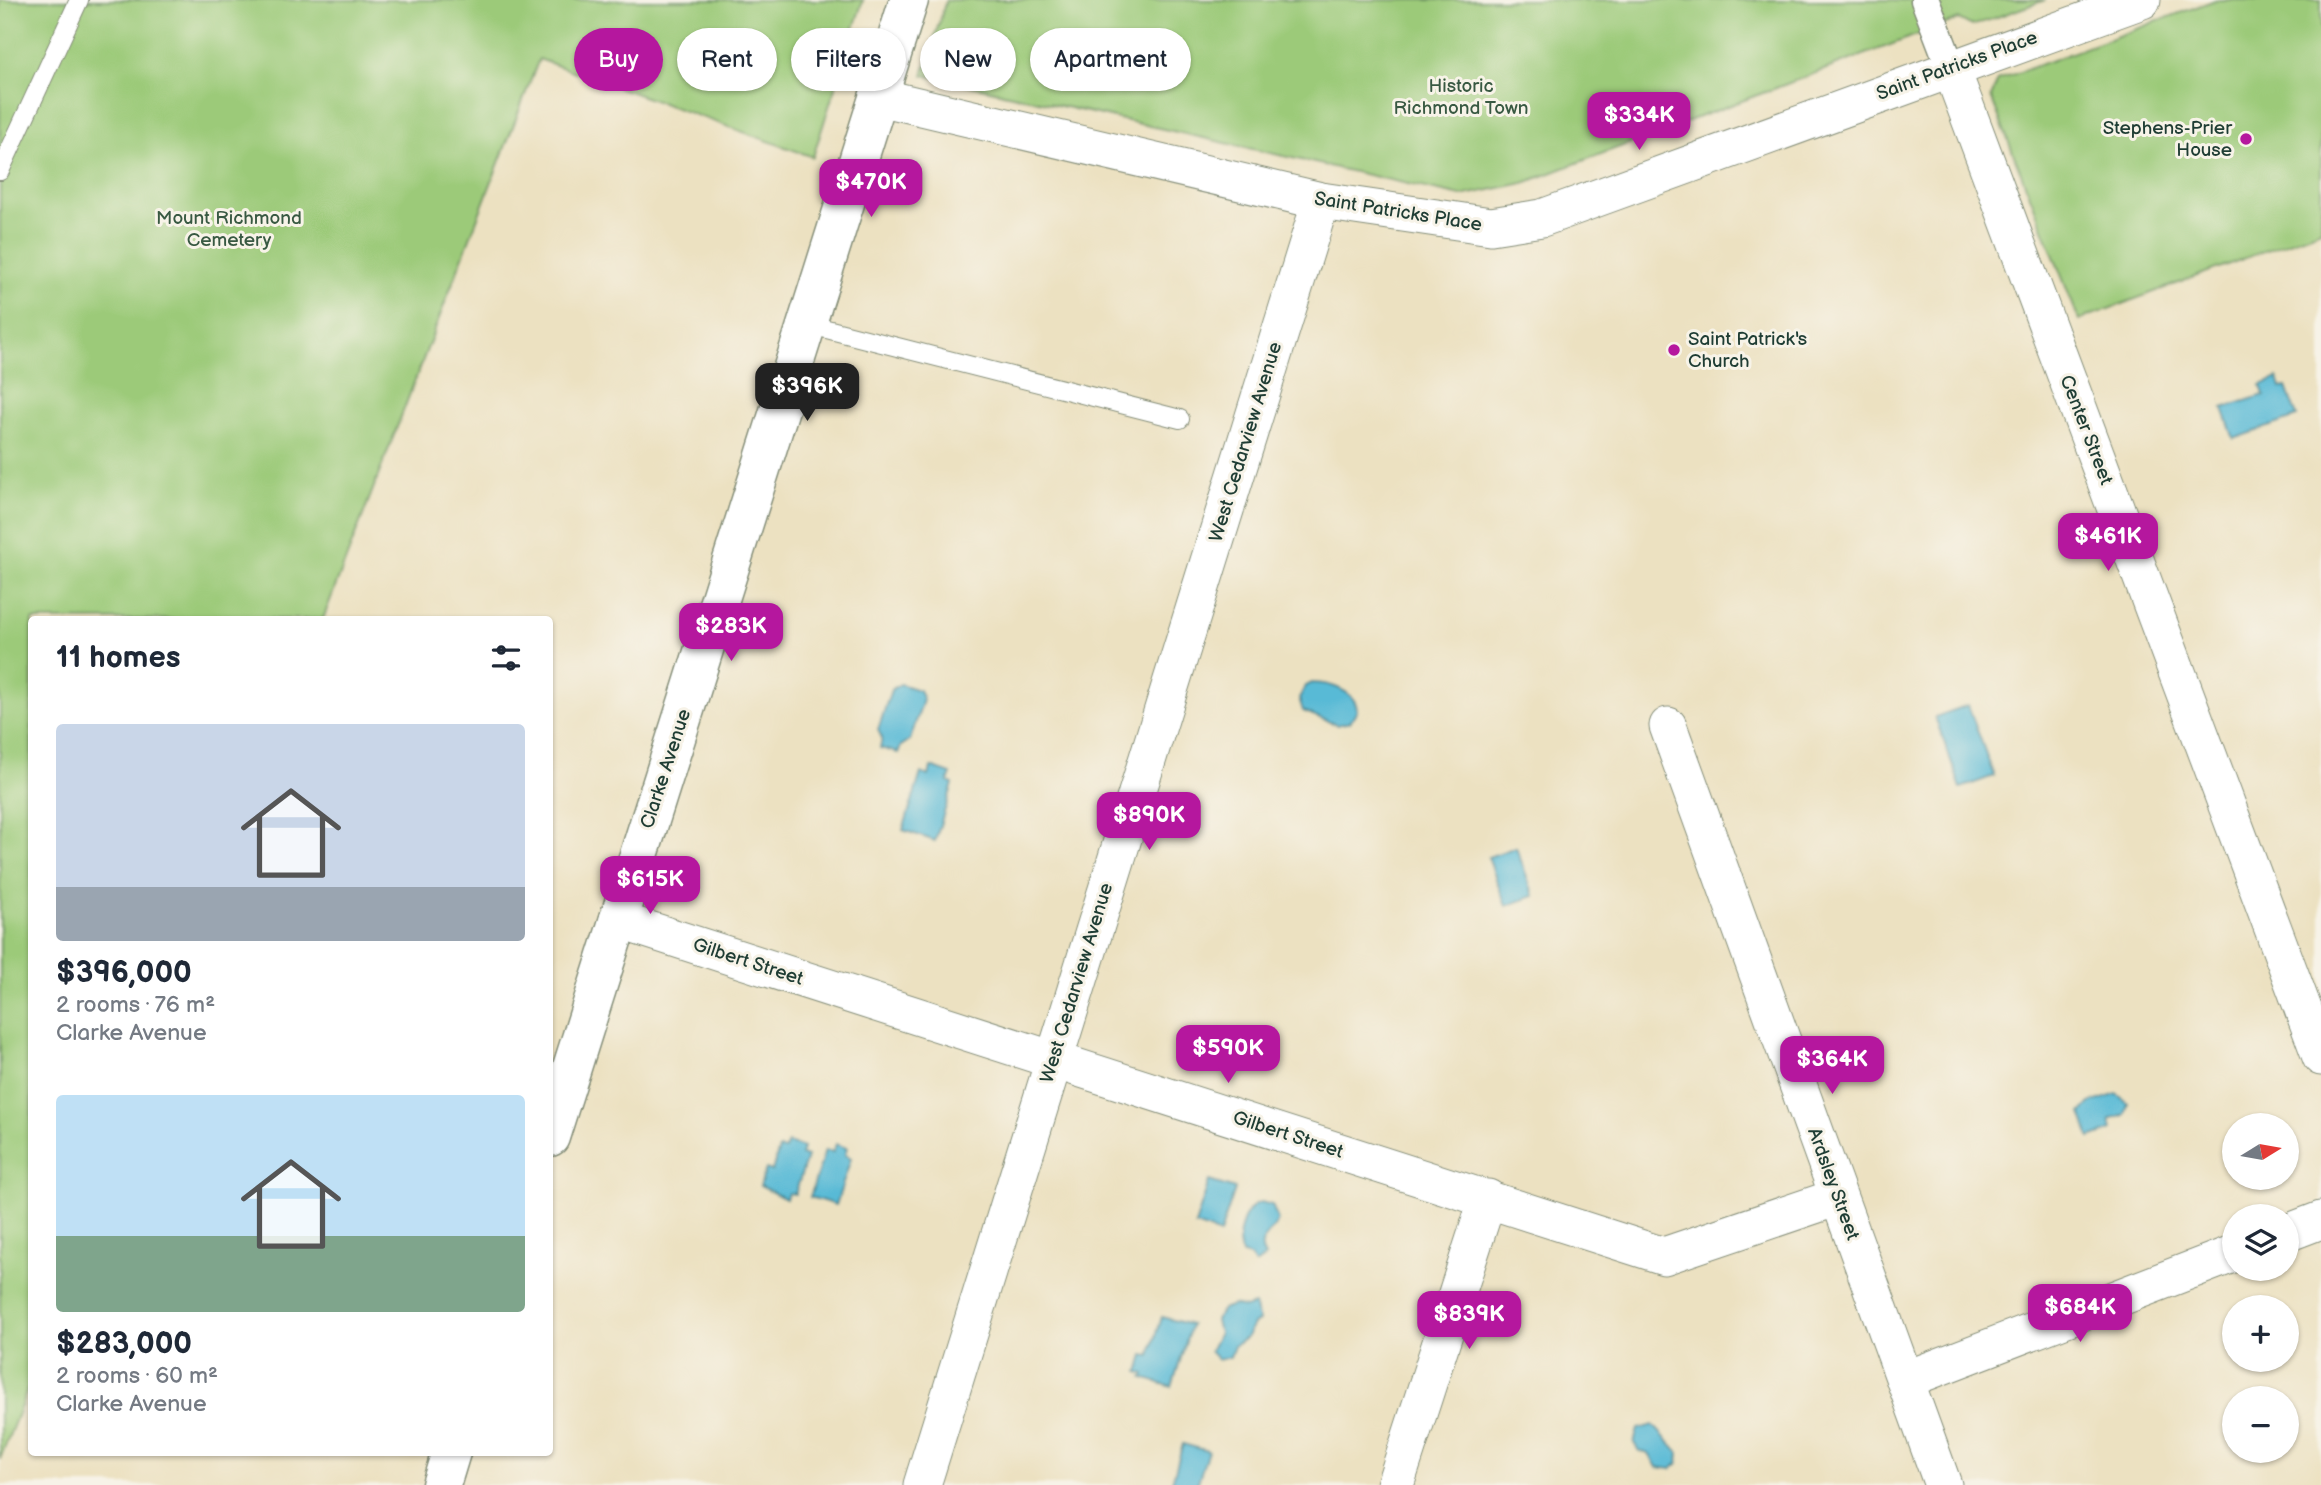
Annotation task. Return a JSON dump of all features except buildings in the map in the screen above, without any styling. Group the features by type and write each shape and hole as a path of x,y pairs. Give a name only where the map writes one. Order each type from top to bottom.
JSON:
{"street":[{"name":"Clarke Avenue","path":"553,1114 618,920 909,0"},
{"name":"Center Street","path":"1925,0 2321,1056"},
{"name":"Saint Patricks Place","path":"879,97 1321,201 1491,226 1542,218 2142,0"},
{"name":"West Cedarview Avenue","path":"922,1485 1321,201"},
{"name":"Ardsley Street","path":"1668,726 1943,1485"},
{"name":"Gilbert Street","path":"618,920 1664,1255 1838,1197"},
{"path":"1395,1485 1488,1198"},
{"path":"2299,1228 2321,1220"},
{"path":"1905,1380 2222,1259"},
{"path":"441,1485 450,1456"}],"lane":[{"path":"0,171 79,0"},
{"path":"807,324 1180,419"}],"green space":[{"name":"Mount Richmond Cemetery","path":"0,0 863,0 854,28 791,28 791,91 834,91 813,157 628,91 663,91 663,28 574,28 574,72 539,59 324,616 28,616 28,1388 0,1459"},
{"name":"Historic Richmond Town","path":"946,0 2045,0 1972,26 1959,19 1524,183 1461,196 994,91 1016,91 1016,28 937,28"},
{"path":"2215,0 2321,0 2321,230 2079,320 1991,97 1998,80"}],"water":[{"path":"2278,378 2281,388 2286,387 2297,417 2234,439 2223,408 2264,395 2261,385"},
{"path":"1312,683 1341,689 1352,698 1357,710 1350,722 1337,725 1303,711 1299,698 1306,686"},
{"path":"900,684 919,690 923,700 910,740 901,746 898,753 880,748 882,738 878,730 891,690"},
{"path":"1968,705 1994,776 1961,788 1935,717"},
{"path":"931,767 951,774 948,782 953,784 935,841 903,830 921,773 929,776"},
{"path":"1516,847 1534,896 1506,906 1488,857"},
{"path":"2117,1094 2128,1103 2125,1115 2110,1120 2112,1130 2090,1138 2081,1113 2090,1103"},
{"path":"788,1143 803,1148 801,1155 807,1157 795,1194 788,1193 786,1199 760,1186 766,1169 772,1171 779,1149 785,1150"},
{"path":"836,1144 847,1148 845,1155 851,1158 836,1205 810,1197 825,1150 833,1152"},
{"path":"1209,1181 1235,1189 1220,1234 1195,1225"},
{"path":"1261,1202 1272,1205 1278,1220 1263,1242 1262,1251 1265,1257 1255,1264 1250,1257 1243,1255 1239,1241 1245,1216"},
{"path":"1233,1305 1245,1308 1254,1305 1259,1321 1253,1324 1247,1337 1234,1346 1230,1357 1218,1360 1210,1351 1219,1333 1216,1320 1222,1309"},
{"path":"1162,1317 1191,1325 1172,1387 1143,1378 1145,1374 1139,1372 1144,1355 1150,1356"},
{"path":"1653,1425 1679,1453 1678,1463 1671,1469 1657,1467 1649,1454 1639,1451 1634,1443 1638,1429"},
{"path":"1183,1444 1208,1451 1197,1485 1171,1485"}],"place":[{"name":"Stephens-Prier House","path":"2246,139"},
{"name":"Saint Patrick's Church","path":"1674,350"}]}
